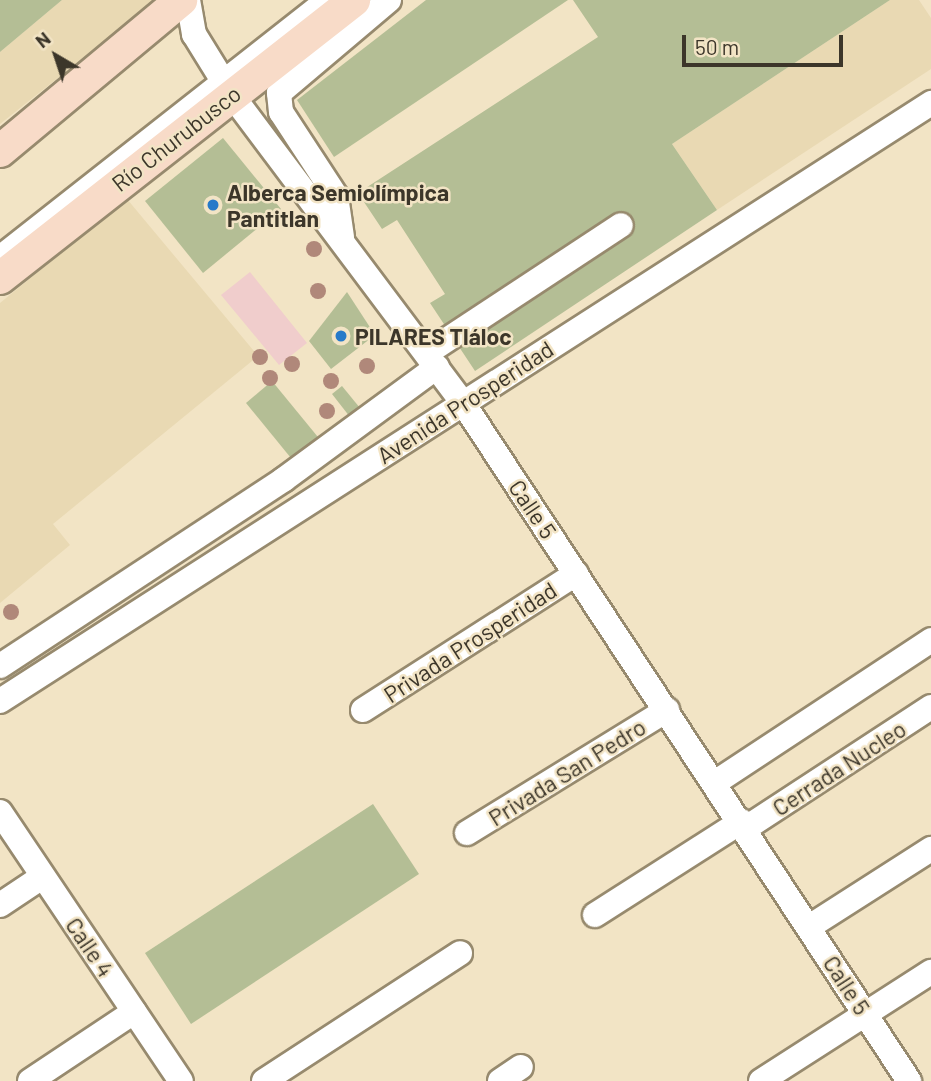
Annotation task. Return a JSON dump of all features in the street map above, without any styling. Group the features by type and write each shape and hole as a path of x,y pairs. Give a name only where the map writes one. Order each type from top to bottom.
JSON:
{"main road":[{"name":"Río Churubusco","path":"0,278 227,88 354,0"},
{"path":"0,151 189,3"}],"street":[{"path":"0,258 227,88 328,0"},
{"name":"Calle 5","path":"343,241 336,196 281,112 279,93 389,0"},
{"path":"0,168 189,3"},
{"name":"Calle 5","path":"189,3 194,34 227,88 463,403 716,782 909,1081"},
{"name":"Avenida Prosperidad","path":"0,701 931,103"},
{"path":"0,666 283,480 432,360 621,225"},
{"name":"Privada Prosperidad","path":"363,710 576,573"},
{"path":"716,782 931,640"},
{"name":"Cerrada Nucleo","path":"595,915 931,707"},
{"name":"Privada San Pedro","path":"467,834 667,710"},
{"name":"Calle 4","path":"0,813 181,1081"},
{"path":"809,927 931,849"},
{"path":"0,905 43,877"},
{"path":"264,1081 460,953"},
{"path":"761,1081 931,972"},
{"path":"30,1081 134,1012"},
{"path":"500,1081 521,1067"}],"shaded area":[{"path":"62,0 156,0 0,124 0,52"},
{"path":"890,0 919,0 931,18 931,69 717,210 672,144"},
{"path":"127,199 258,356 53,524 70,545 0,603 0,303"},
{"path":"250,272 307,343 279,365 221,295"}],"building":[{"path":"0,0 62,0 0,52"},
{"path":"426,0 568,0 334,157 297,100"},
{"path":"573,0 890,0 672,144 717,210 475,371 430,303 445,294 397,220 382,229 358,193 598,37"},
{"name":"Alberca Semiolímpica Pantitlan","path":"223,138 281,209 203,273 145,201"},
{"path":"347,292 375,335 331,369 309,341"},
{"path":"272,381 322,442 295,463 246,403"},
{"path":"342,386 360,408 350,417 332,394"},
{"path":"373,804 419,874 191,1024 145,953"}],"place":[{"name":"Alberca Semiolímpica Pantitlan","path":"213,205"},
{"name":"PILARES Tláloc","path":"341,336"}]}
